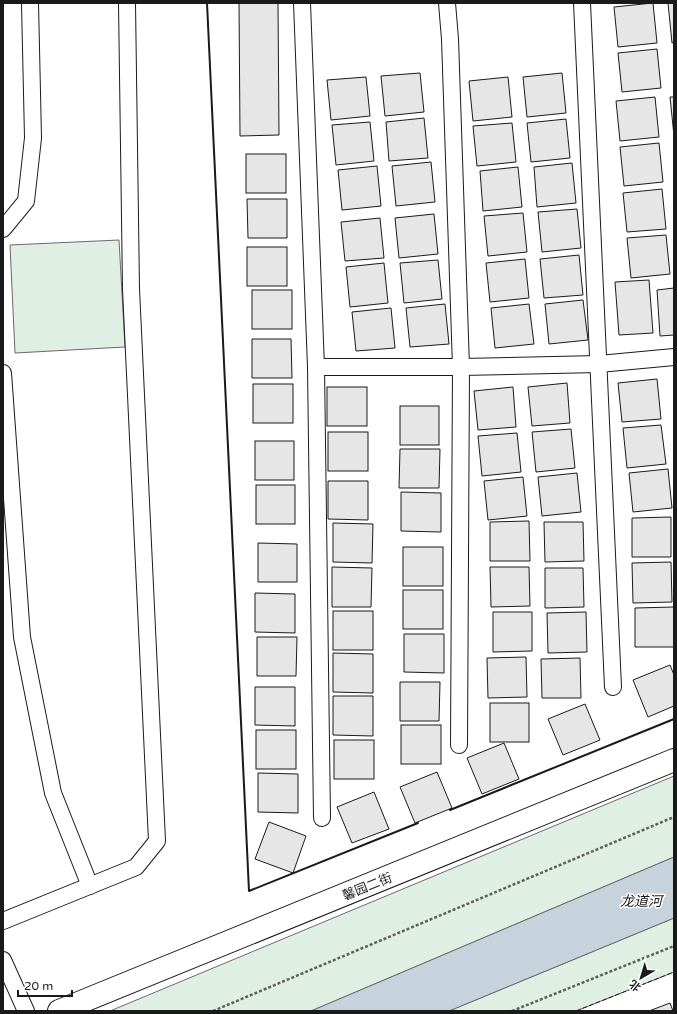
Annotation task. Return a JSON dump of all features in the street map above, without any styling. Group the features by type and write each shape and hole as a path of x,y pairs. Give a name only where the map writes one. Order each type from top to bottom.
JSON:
{"street":[{"path":"3,229 26,201 33,138 30,3"},
{"path":"3,921 136,867 157,841 131,289 127,3"},
{"path":"302,3 316,367 322,818"},
{"path":"447,3 461,367 459,745"},
{"path":"582,3 613,687"},
{"path":"316,367 461,367 599,364 674,357"},
{"path":"3,373 22,637 53,792 90,886"},
{"name":"馨园二街","path":"59,1011 674,760"},
{"path":"3,960 26,1011"}],"path":[{"path":"214,1011 674,817"},
{"path":"512,1011 674,946"}],"green space":[{"path":"119,240 125,347 15,353 10,245"},
{"path":"674,776 674,857 311,1011 110,1011"},
{"path":"674,918 674,972 576,1011 449,1011"}],"water":[{"name":"龙道河","path":"674,857 674,918 449,1011 311,1011"}],"building":[{"path":"239,3 278,3 279,135 240,136"},
{"path":"653,3 657,43 618,47 614,7"},
{"path":"668,3 674,3 674,42 672,43"},
{"path":"657,49 661,88 622,92 618,53"},
{"path":"420,73 424,112 385,116 381,76"},
{"path":"562,73 566,113 527,117 523,77"},
{"path":"366,77 370,116 331,120 327,80"},
{"path":"508,77 512,117 473,121 469,81"},
{"path":"655,97 659,137 620,141 616,101"},
{"path":"670,97 674,97 674,136"},
{"path":"424,118 428,158 389,161 386,122"},
{"path":"566,119 570,158 531,162 527,123"},
{"path":"370,122 374,161 336,165 332,125"},
{"path":"512,123 516,162 477,166 473,126"},
{"path":"659,143 663,182 624,186 620,147"},
{"path":"246,154 286,154 286,193 246,193"},
{"path":"431,162 435,202 396,206 392,166"},
{"path":"572,163 576,203 537,207 534,167"},
{"path":"377,166 381,206 342,210 338,170"},
{"path":"518,167 522,207 483,211 480,171"},
{"path":"662,189 666,229 627,232 623,193"},
{"path":"247,199 287,199 287,238 248,238"},
{"path":"577,209 581,248 542,252 538,212"},
{"path":"523,213 527,252 488,256 484,216"},
{"path":"434,214 438,254 399,258 395,218"},
{"path":"380,218 384,258 345,261 341,222"},
{"path":"666,235 670,274 631,278 627,238"},
{"path":"247,247 287,247 287,286 247,286"},
{"path":"579,255 583,295 544,298 540,259"},
{"path":"525,259 529,298 490,302 486,263"},
{"path":"438,260 442,299 404,303 400,263"},
{"path":"384,263 388,303 350,307 346,267"},
{"path":"649,280 653,333 619,335 615,282"},
{"path":"674,288 674,335 660,336 657,290"},
{"path":"252,290 292,290 292,329 252,329"},
{"path":"583,300 588,340 549,344 545,304"},
{"path":"445,304 449,344 410,347 406,308"},
{"path":"529,304 534,344 495,348 491,308"},
{"path":"391,308 395,348 356,351 352,312"},
{"path":"252,339 291,339 292,378 252,378"},
{"path":"657,379 661,419 622,422 618,383"},
{"path":"567,383 570,423 532,426 528,387"},
{"path":"253,384 293,384 293,423 253,423"},
{"path":"327,387 367,387 367,426 327,426"},
{"path":"513,387 516,427 478,430 474,391"},
{"path":"400,406 439,406 439,445 400,445"},
{"path":"661,425 666,464 627,468 623,428"},
{"path":"571,429 575,468 536,472 532,432"},
{"path":"328,432 368,432 368,471 328,471"},
{"path":"517,433 521,472 482,476 478,436"},
{"path":"255,441 294,441 294,480 255,480"},
{"path":"400,449 440,449 439,488 399,488"},
{"path":"668,469 672,508 633,512 629,473"},
{"path":"577,473 581,512 542,516 538,477"},
{"path":"523,477 527,516 488,520 484,481"},
{"path":"328,481 368,481 368,520 328,519"},
{"path":"256,485 295,485 295,524 256,524"},
{"path":"401,492 441,493 441,532 401,531"},
{"path":"671,517 671,557 632,557 632,518"},
{"path":"529,521 530,561 490,561 490,522"},
{"path":"544,522 583,522 584,561 545,562"},
{"path":"333,523 373,524 372,563 333,562"},
{"path":"258,543 297,544 297,582 258,582"},
{"path":"403,547 443,547 443,586 403,586"},
{"path":"671,562 672,602 633,603 632,563"},
{"path":"332,567 372,568 371,607 332,607"},
{"path":"490,567 529,567 530,606 491,607"},
{"path":"545,568 583,568 584,607 545,608"},
{"path":"403,590 443,590 443,629 403,629"},
{"path":"255,593 295,594 295,633 255,632"},
{"path":"674,607 674,647 635,647 635,608"},
{"path":"333,611 373,611 373,650 333,650"},
{"path":"493,612 532,612 532,651 493,652"},
{"path":"586,612 587,652 548,653 547,613"},
{"path":"404,634 444,634 444,673 404,672"},
{"path":"257,637 297,637 296,676 257,676"},
{"path":"333,653 373,654 373,693 333,692"},
{"path":"526,657 527,697 488,698 487,658"},
{"path":"580,658 581,698 542,698 541,659"},
{"path":"670,665 674,675 674,706 648,717 633,680"},
{"path":"400,682 440,682 439,721 400,721"},
{"path":"255,687 295,687 295,726 255,725"},
{"path":"333,696 373,696 373,736 333,735"},
{"path":"490,703 529,703 529,742 490,742"},
{"path":"585,704 600,740 563,755 548,719"},
{"path":"401,725 441,725 441,764 401,764"},
{"path":"256,730 296,730 296,769 256,769"},
{"path":"334,740 374,740 374,779 334,779"},
{"path":"504,743 519,779 482,794 467,758"},
{"path":"437,772 452,808 415,823 400,787"},
{"path":"258,773 298,774 298,813 258,812"},
{"path":"374,792 389,829 352,843 337,807"},
{"path":"269,822 306,836 293,873 255,859"},
{"path":"670,1003 673,1011 649,1011"}],"fence":[{"path":"576,1011 674,972"}],"wall":[{"path":"207,3 249,891 418,823"},
{"path":"450,810 674,719"}]}
